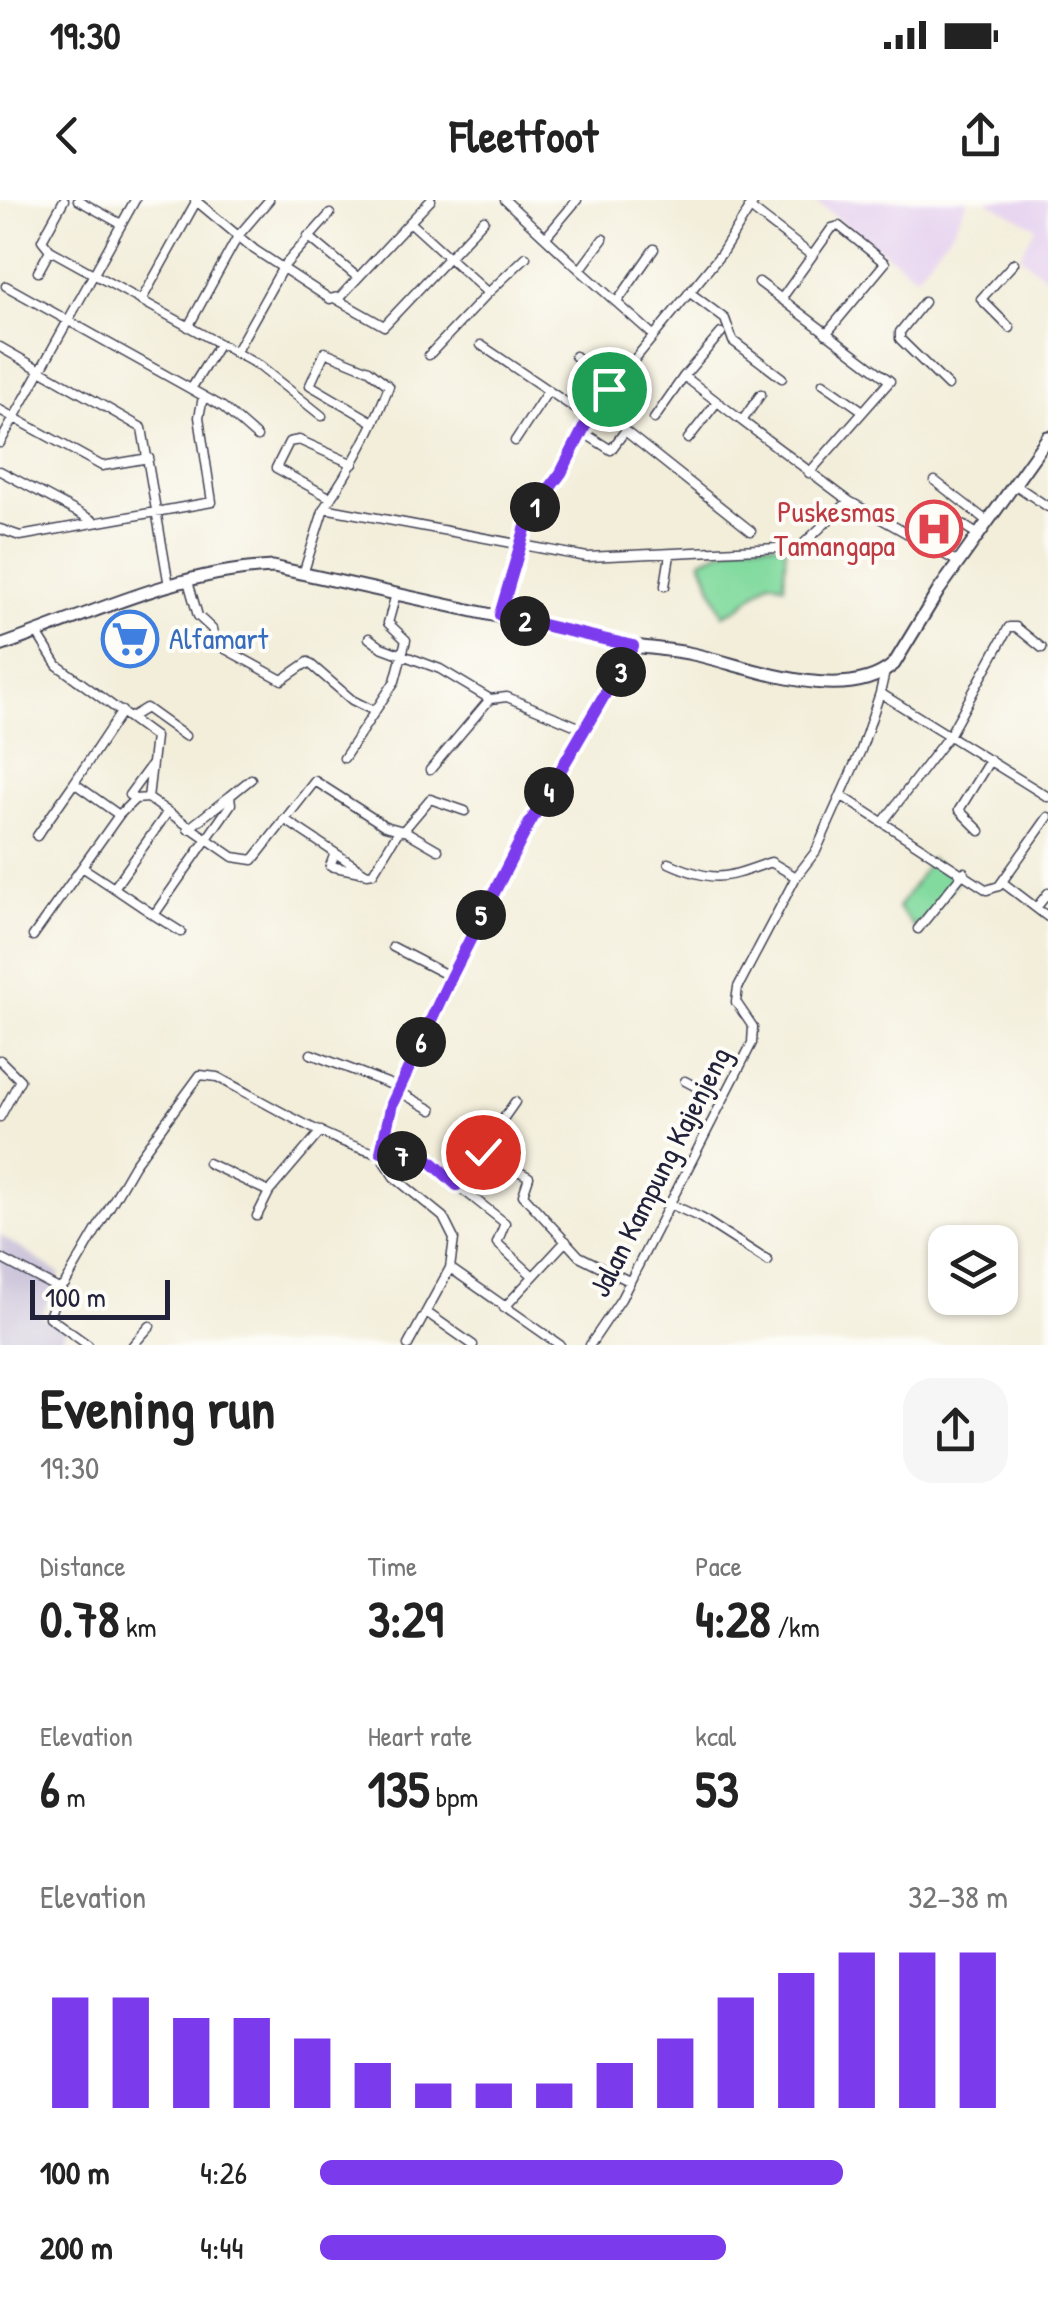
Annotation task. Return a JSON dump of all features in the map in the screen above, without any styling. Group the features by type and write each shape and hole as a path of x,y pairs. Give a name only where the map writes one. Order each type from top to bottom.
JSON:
{"main road":[{"path":"0,646 188,581 242,569 304,571 633,646 690,654 796,681 862,678 885,672 1048,437"}],"street":[{"path":"64,200 44,232 42,240 50,250 258,365 322,416"},
{"path":"78,200 121,224"},
{"path":"0,443 135,200"},
{"path":"140,300 196,200 283,267 384,326 484,220"},
{"path":"188,326 238,236 269,200"},
{"path":"336,299 431,200"},
{"path":"505,200 652,334"},
{"path":"546,237 576,200"},
{"path":"500,615 517,545 529,516 561,473 589,418 652,334 721,254 752,204 811,256"},
{"path":"236,353 283,267 330,214"},
{"path":"410,222 488,293"},
{"path":"782,298 832,228 839,226 885,263 826,334"},
{"path":"308,236 356,276"},
{"path":"580,270 603,239"},
{"path":"617,302 654,249"},
{"path":"38,272 50,250"},
{"path":"428,355 526,257"},
{"path":"1010,328 980,299 1014,262"},
{"path":"759,282 888,378 882,392 809,473"},
{"path":"6,286 192,389 257,438"},
{"path":"406,287 414,294"},
{"path":"689,292 725,319 733,341 782,378"},
{"path":"924,302 899,337 948,386"},
{"path":"654,419 684,376 722,334"},
{"path":"192,389 219,344"},
{"path":"481,345 589,418"},
{"path":"0,347 134,420 145,434 169,586"},
{"path":"304,571 324,508 353,464 373,422 389,386 387,380 325,352 310,384 373,422"},
{"path":"575,356 614,382"},
{"path":"684,376 850,501 958,562"},
{"path":"823,384 863,410"},
{"path":"515,441 548,390"},
{"path":"742,421 761,394"},
{"path":"0,529 20,536 92,520 212,502 199,417 203,397"},
{"path":"688,439 717,402"},
{"path":"0,410 102,466 149,458"},
{"path":"581,432 611,450 625,432 751,531"},
{"path":"331,498 276,468 280,457 296,440 353,464"},
{"path":"0,471 92,520"},
{"path":"935,481 987,521"},
{"path":"1014,484 1048,507"},
{"path":"324,508 587,557 800,548 850,501"},
{"path":"958,522 978,534"},
{"path":"664,586 670,555"},
{"path":"188,581 198,616 212,629 216,644 282,680 290,678 300,663 308,662 352,700 372,710"},
{"path":"344,758 372,710 395,681 404,634 388,622 396,594"},
{"path":"883,822 950,734 1007,632 1016,627 1042,648"},
{"path":"37,633 57,665 155,736"},
{"path":"369,638 440,669 490,700"},
{"path":"408,1345 450,1268 451,1228 384,1162 381,1152 399,1089 528,826 633,646"},
{"name":"Jalan Kampung Kajenjeng","path":"590,1345 629,1281 755,1035 736,1002 738,987 796,877 816,852 842,796 885,672"},
{"path":"880,693 1048,798"},
{"path":"430,770 490,700 506,697 586,730"},
{"path":"131,717 146,708 185,736"},
{"path":"37,836 122,711"},
{"path":"155,736 171,724"},
{"path":"148,798 155,736"},
{"path":"980,831 958,810 990,760"},
{"path":"136,799 130,794 131,789 154,762"},
{"path":"188,829 251,779"},
{"path":"33,936 118,815 136,799 148,798 206,841 247,862 311,783 318,782 438,850"},
{"path":"74,783 118,815"},
{"path":"154,916 231,804 230,796"},
{"path":"842,796 964,872 986,890 1002,882 1048,817"},
{"path":"284,818 362,872 372,874 400,831 430,798 465,812"},
{"path":"114,888 166,813"},
{"path":"668,864 715,879 744,875 770,862 796,877"},
{"path":"82,867 181,932"},
{"path":"918,929 964,872"},
{"path":"1002,882 1048,917"},
{"path":"1036,908 1048,893"},
{"path":"393,947 451,977"},
{"path":"311,1054 399,1089 432,1110"},
{"path":"0,1060 20,1080 0,1114"},
{"path":"88,1345 49,1317 59,1289 74,1273 152,1136 200,1076 218,1077 321,1131 381,1152 400,1156 418,1150 505,1223 497,1243 533,1276"},
{"path":"685,1082 720,1100"},
{"path":"457,1185 515,1102"},
{"path":"257,1216 269,1192 321,1131"},
{"path":"483,1152 529,1177 523,1194 566,1241 606,1272 629,1281"},
{"path":"208,1163 269,1192"},
{"path":"668,1204 701,1218 768,1261"},
{"path":"504,1308 566,1241"},
{"path":"0,1258 59,1289"},
{"path":"450,1268 560,1345"},
{"path":"426,1312 474,1345"},
{"path":"133,1345 150,1326"}],"shaded area":[{"path":"813,200 968,200 954,228 916,276"},
{"path":"985,200 1048,200 1048,279 1020,256 1036,227"},
{"path":"0,1235 60,1274 41,1316 65,1330 57,1345 0,1345"}],"green space":[{"path":"744,542 786,544 784,585 770,581 737,609 723,615 701,560"},
{"path":"931,859 957,880 916,929 898,908"}],"place":[{"name":"Puskesmas Tamangapa","path":"934,529"},
{"name":"Alfamart","path":"130,639"}],"route":[{"path":"483,1152 457,1185 423,1152 414,1150 400,1156 381,1152 381,1144 392,1104 490,898 633,646 500,615 517,545 529,516 561,473 593,410 609,389"}]}
